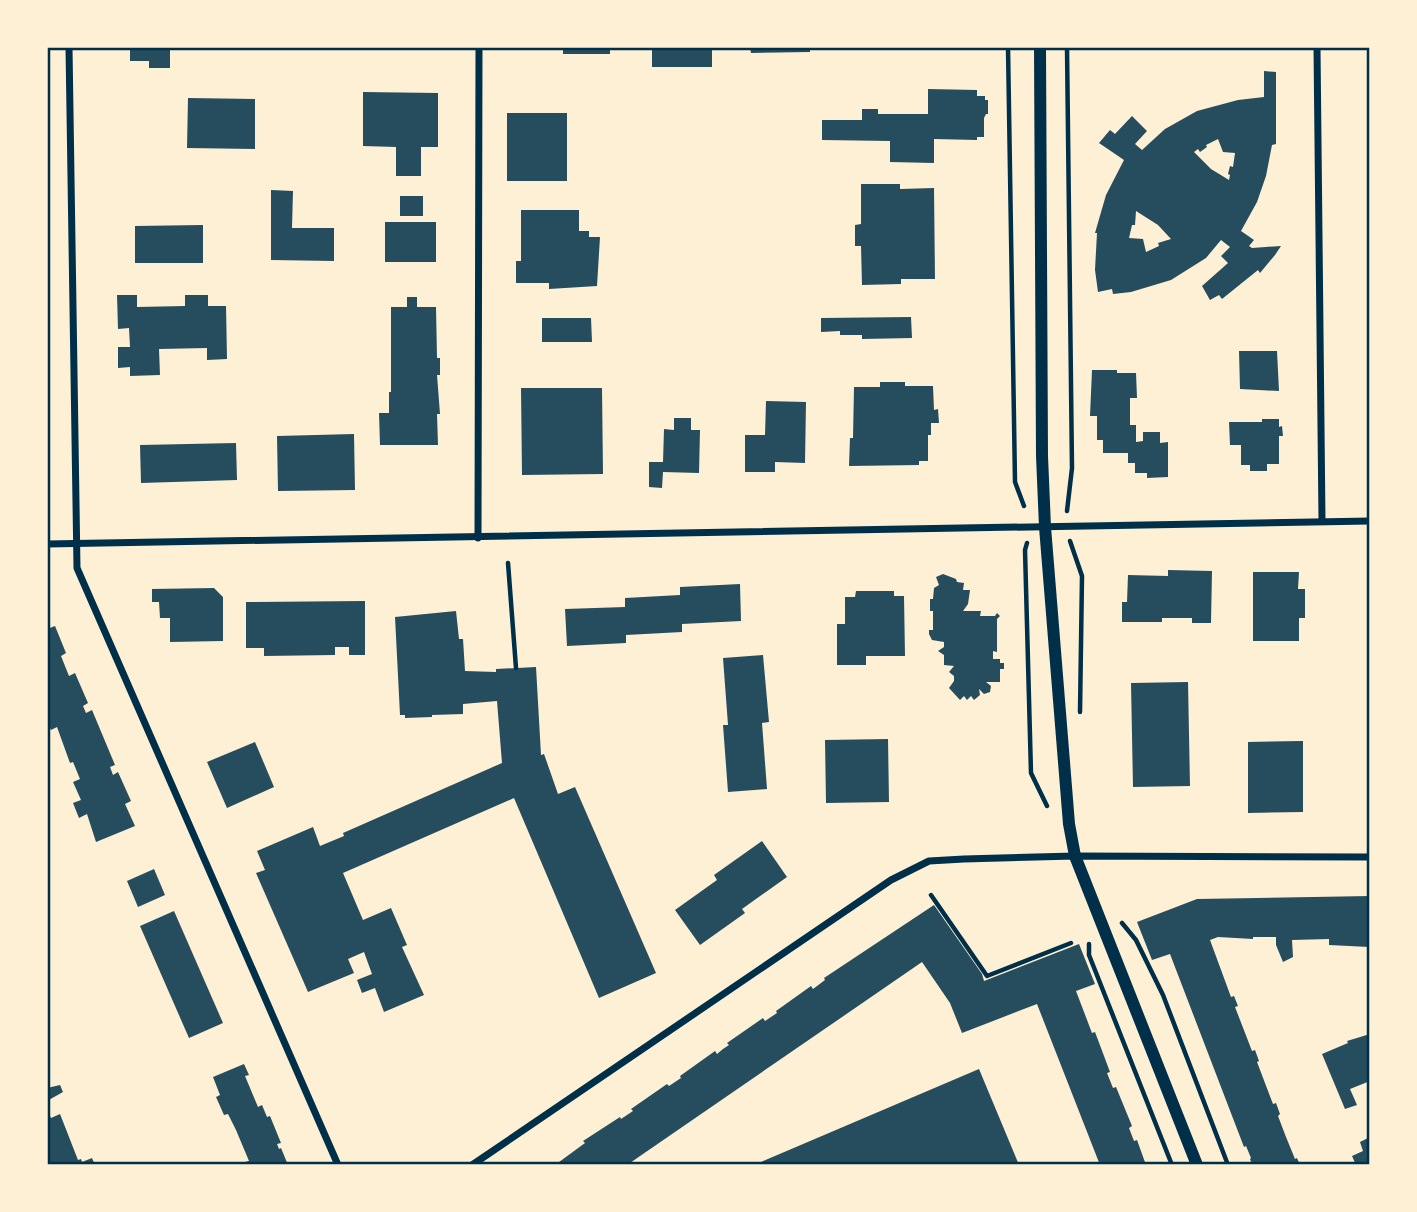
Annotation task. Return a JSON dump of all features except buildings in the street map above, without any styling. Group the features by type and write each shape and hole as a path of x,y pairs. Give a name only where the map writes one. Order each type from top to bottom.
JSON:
{"street":[{"path":"69,47 76,568 338,1165"},
{"path":"478,538 479,47"},
{"path":"1040,47 1042,456 1067,809 1075,856 1197,1165"},
{"path":"1317,47 1322,522"},
{"path":"47,544 1370,521"},
{"path":"471,1165 891,880 929,861 1075,856 1370,856"}],"path":[{"path":"1008,47 1015,482 1027,515"},
{"path":"1066,517 1072,468 1068,47"},
{"path":"1070,538 1082,576 1080,721"},
{"path":"1028,539 1026,550 1031,773 1047,802"},
{"path":"508,563 516,668"},
{"path":"931,895 987,976 1071,943"},
{"path":"1120,919 1136,940 1163,995 1228,1165"},
{"path":"1089,942 1089,955 1172,1165"}]}
